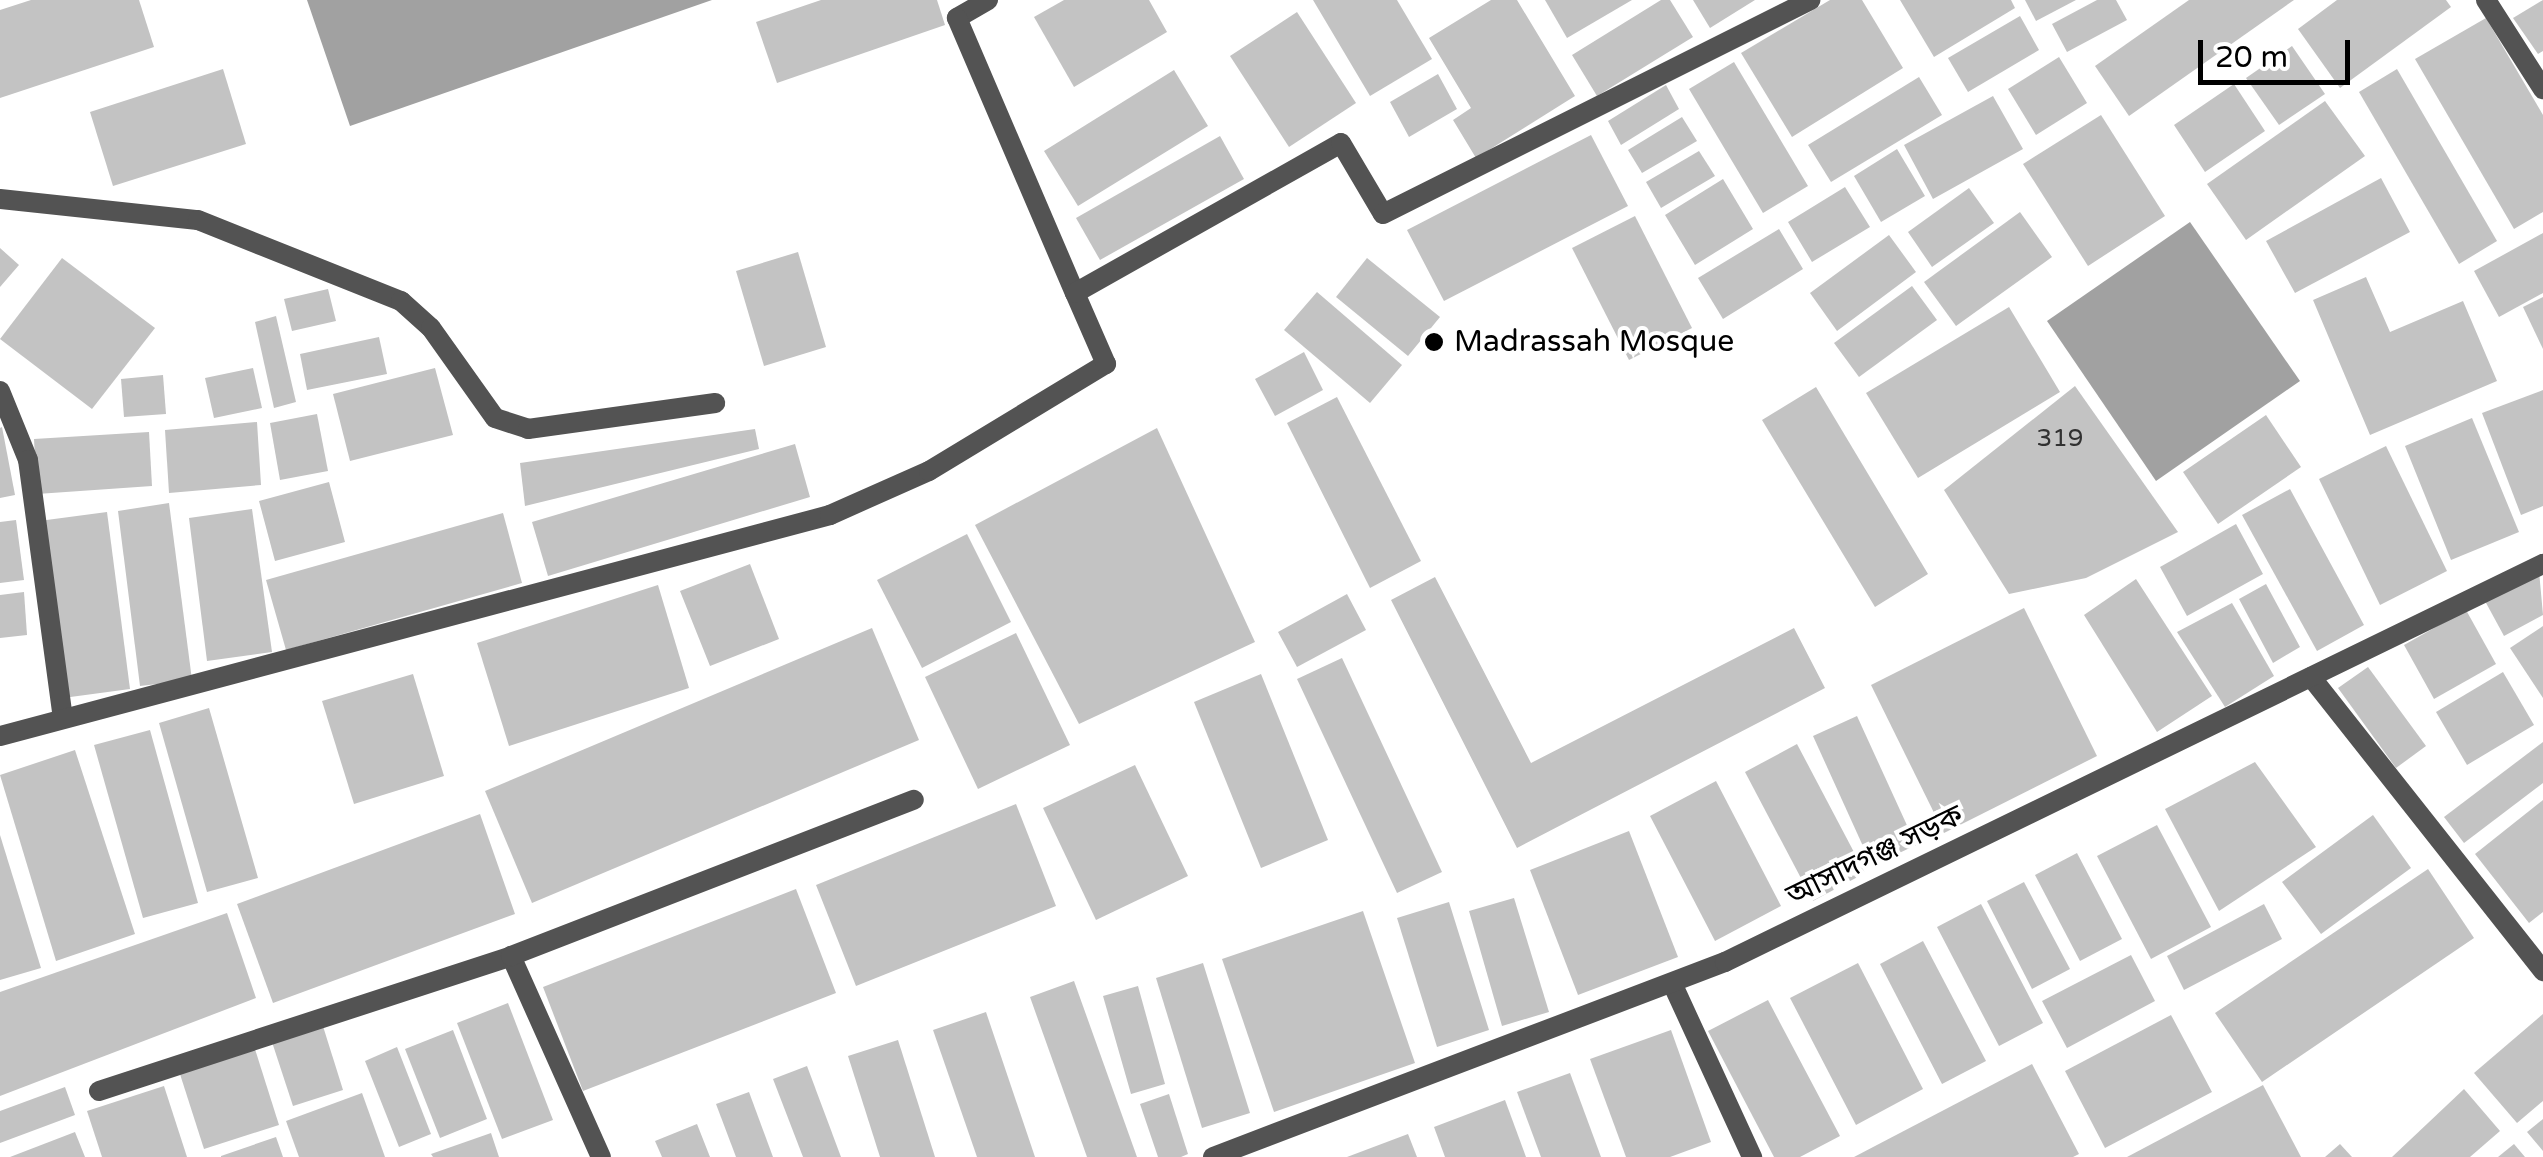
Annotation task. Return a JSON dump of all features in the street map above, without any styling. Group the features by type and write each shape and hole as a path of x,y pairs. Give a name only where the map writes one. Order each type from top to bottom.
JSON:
{"street":[{"path":"0,736 830,515 929,471 1106,364 957,18 988,0"},
{"path":"1076,293 1341,142 1383,214 1810,0"},
{"path":"2486,0 2543,88"},
{"path":"0,199 198,220 401,302 432,328 495,418 528,429 714,403"},
{"path":"0,392 28,460 62,719"},
{"name":"আসাদগঞ্জ সড়ক","path":"1219,1156 1672,983 2543,564"},
{"path":"2312,677 2543,971"},
{"path":"99,1090 511,956 914,800"},
{"path":"511,956 601,1157"},
{"path":"1672,983 1752,1157"}],"shaded area":[{"path":"307,0 712,0 350,126"},
{"path":"2190,222 2300,381 2156,481 2047,321"}],"building":[{"path":"31,0 139,0 154,47 0,98 0,10"},
{"path":"821,0 937,0 945,25 777,83 756,22"},
{"path":"1064,0 1149,0 1167,32 1074,87 1034,17"},
{"path":"1313,0 1397,0 1432,59 1370,96"},
{"path":"1491,0 1517,0 1575,96 1476,158 1453,120 1471,108 1429,38"},
{"path":"1545,0 1632,0 1567,38"},
{"path":"1661,0 1670,0 1693,37 1597,96 1572,55"},
{"path":"1693,0 1755,0 1710,28"},
{"path":"1830,0 1862,0 1903,68 1792,137 1741,53"},
{"path":"1900,0 2011,0 2015,8 1934,57"},
{"path":"2025,0 2076,0 2036,21"},
{"path":"2097,0 2116,0 2127,20 2067,52 2052,24"},
{"path":"2189,0 2294,0 2129,116 2095,66"},
{"path":"2337,0 2446,0 2451,7 2340,88 2298,29"},
{"path":"2543,0 2543,51 2538,54 2513,18"},
{"path":"1297,12 1356,103 1289,147 1230,56"},
{"path":"2020,16 2039,50 1968,92 1948,58"},
{"path":"2486,18 2543,115 2543,212 2514,229 2415,59"},
{"path":"2292,46 2325,94 2279,125 2246,78"},
{"path":"2059,57 2087,103 2036,135 2008,89"},
{"path":"1734,62 1808,186 1763,213 1689,89"},
{"path":"223,69 246,144 113,186 90,112"},
{"path":"2397,69 2497,241 2459,264 2359,92"},
{"path":"1174,70 1208,126 1078,206 1044,151"},
{"path":"1438,74 1457,109 1409,137 1390,102"},
{"path":"1919,77 1942,115 1831,182 1808,145"},
{"path":"2234,84 2265,131 2205,172 2174,125"},
{"path":"1666,85 1679,109 1621,145 1608,121"},
{"path":"1993,96 2023,149 1933,199 1904,145"},
{"path":"2325,101 2365,156 2246,240 2207,184"},
{"path":"2101,115 2165,216 2088,266 2023,164"},
{"path":"1682,117 1697,141 1642,173 1628,150"},
{"path":"1591,135 1628,206 1444,301 1407,230"},
{"path":"1220,136 1244,179 1100,260 1076,218"},
{"path":"1897,149 1925,196 1881,222 1854,176"},
{"path":"1699,151 1715,176 1661,208 1646,182"},
{"path":"2381,178 2410,232 2295,293 2266,241"},
{"path":"1723,179 1753,229 1695,265 1665,215"},
{"path":"1845,187 1870,227 1812,262 1788,222"},
{"path":"1969,188 1994,223 1932,267 1908,232"},
{"path":"2020,212 2052,257 1956,326 1924,282"},
{"path":"1635,216 1692,328 1629,360 1572,248"},
{"path":"1779,229 1803,269 1723,319 1698,278"},
{"path":"2543,233 2543,293 2499,317 2474,271"},
{"path":"1889,235 1916,272 1837,331 1810,293"},
{"path":"0,248 19,265 0,287"},
{"path":"798,252 826,347 764,366 736,271"},
{"path":"62,258 155,328 92,409 0,339"},
{"path":"1367,258 1440,317 1408,356 1336,297"},
{"path":"2366,277 2390,332 2463,301 2497,381 2370,435 2313,300"},
{"path":"1912,286 1937,320 1859,377 1834,343"},
{"path":"328,289 336,321 292,331 284,299"},
{"path":"1317,292 1402,365 1370,403 1284,330"},
{"path":"2543,297 2543,349 2523,307"},
{"path":"2009,307 2060,392 1918,478 1866,393"},
{"path":"276,316 296,402 274,408 255,322"},
{"path":"379,337 387,374 307,390 300,354"},
{"path":"1304,352 1323,390 1275,416 1255,379"},
{"path":"253,368 262,408 214,418 205,378"},
{"path":"435,368 453,435 350,461 333,394"},
{"path":"163,375 166,414 124,417 121,379"},
{"path":"2075,386 2178,532 2086,578 2009,594 1944,490"},
{"path":"1816,387 1928,574 1875,607 1762,420"},
{"path":"2543,390 2543,506 2521,515 2482,413"},
{"path":"1337,397 1421,561 1370,588 1287,423"},
{"path":"317,414 328,471 280,480 270,423"},
{"path":"2266,415 2301,467 2218,524 2183,472"},
{"path":"2472,418 2519,532 2451,560 2405,446"},
{"path":"257,422 261,485 169,493 165,430"},
{"path":"0,428 15,495 0,498"},
{"path":"1157,428 1255,642 1079,724 975,525"},
{"path":"755,429 759,449 525,506 520,463"},
{"path":"149,432 152,486 37,494 34,439"},
{"path":"795,444 810,497 548,576 532,522"},
{"path":"2386,446 2447,571 2380,605 2319,479"},
{"path":"329,482 345,542 275,561 259,501"},
{"path":"2290,489 2364,625 2317,651 2242,515"},
{"path":"169,503 192,680 140,686 118,511"},
{"path":"252,509 272,652 207,661 189,518"},
{"path":"107,512 130,689 63,698 39,521"},
{"path":"503,513 522,583 286,650 266,580"},
{"path":"16,520 24,580 0,583 0,522"},
{"path":"2236,524 2263,574 2187,616 2160,567"},
{"path":"967,534 1011,622 922,668 877,580"},
{"path":"750,564 779,639 710,666 680,591"},
{"path":"2539,571 2543,615 2504,636 2485,601"},
{"path":"1435,577 1531,763 1794,628 1825,688 1517,848 1391,600"},
{"path":"2136,579 2212,696 2157,732 2084,615"},
{"path":"2266,584 2300,647 2273,663 2239,599"},
{"path":"658,585 689,688 509,746 477,643"},
{"path":"24,592 27,635 0,638 0,595"},
{"path":"1347,594 1366,630 1297,667 1278,632"},
{"path":"2232,603 2274,676 2225,707 2177,632"},
{"path":"2024,608 2097,756 1944,833 1871,685"},
{"path":"2466,610 2496,664 2434,699 2404,645"},
{"path":"2543,626 2543,698 2510,648"},
{"path":"872,628 919,740 532,903 485,791"},
{"path":"1016,633 1070,745 978,789 925,677"},
{"path":"1342,658 1442,872 1397,893 1297,679"},
{"path":"2368,667 2426,746 2396,768 2338,688"},
{"path":"2503,672 2534,725 2467,765 2436,712"},
{"path":"413,674 444,776 354,804 322,701"},
{"path":"1261,674 1328,840 1261,868 1194,702"},
{"path":"209,708 258,878 207,892 159,723"},
{"path":"1857,716 1916,845 1872,866 1813,736"},
{"path":"150,730 198,903 143,918 94,745"},
{"path":"2543,742 2543,783 2464,843 2444,817"},
{"path":"1797,744 1865,873 1813,901 1745,772"},
{"path":"75,750 135,934 56,961 0,775"},
{"path":"2255,762 2316,847 2219,911 2165,809"},
{"path":"1135,765 1188,876 1096,920 1043,808"},
{"path":"1716,781 1781,906 1715,941 1650,816"},
{"path":"2543,800 2543,912 2529,923 2475,854"},
{"path":"1016,804 1056,906 856,986 816,885"},
{"path":"480,814 515,914 273,1003 237,904"},
{"path":"2373,815 2411,868 2321,934 2282,882"},
{"path":"2157,825 2211,927 2151,959 2097,856"},
{"path":"1629,831 1678,957 1578,995 1530,870"},
{"path":"0,835 41,968 0,980"},
{"path":"2077,853 2122,939 2080,961 2035,875"},
{"path":"2428,869 2474,938 2262,1082 2215,1013"},
{"path":"2024,882 2070,969 2032,989 1987,901"},
{"path":"796,889 836,993 583,1091 543,987"},
{"path":"1514,898 1549,1012 1502,1026 1469,911"},
{"path":"1449,902 1489,1030 1437,1047 1397,918"},
{"path":"1981,904 2043,1023 1999,1046 1937,927"},
{"path":"2264,904 2282,939 2184,990 2167,956"},
{"path":"1363,911 1415,1063 1274,1112 1222,959"},
{"path":"227,913 256,998 0,1096 0,992"},
{"path":"1923,941 1986,1061 1942,1084 1880,964"},
{"path":"2131,955 2155,1001 2067,1048 2042,1001"},
{"path":"1203,963 1250,1113 1202,1128 1156,978"},
{"path":"1858,963 1923,1089 1856,1125 1790,998"},
{"path":"1074,981 1137,1157 1087,1157 1030,997"},
{"path":"1138,986 1165,1084 1131,1094 1103,996"},
{"path":"1768,1000 1840,1136 1800,1157 1774,1157 1708,1031"},
{"path":"508,1003 553,1120 502,1139 457,1023"},
{"path":"986,1012 1035,1157 977,1157 933,1030"},
{"path":"2543,1014 2543,1101 2517,1123 2474,1073"},
{"path":"2171,1015 2212,1092 2105,1148 2065,1071"},
{"path":"322,1023 343,1090 293,1106 271,1039"},
{"path":"453,1030 487,1119 440,1138 405,1049"},
{"path":"1671,1030 1711,1142 1670,1157 1626,1157 1590,1059"},
{"path":"898,1040 935,1157 880,1157 848,1056"},
{"path":"254,1046 279,1125 204,1149 179,1071"},
{"path":"397,1047 431,1134 399,1147 365,1061"},
{"path":"2032,1064 2079,1154 1854,1157"},
{"path":"807,1066 841,1157 803,1157 773,1079"},
{"path":"1570,1073 1601,1157 1541,1157 1517,1092"},
{"path":"2263,1085 2301,1157 2127,1157"},
{"path":"164,1086 187,1157 102,1157 87,1111"},
{"path":"65,1087 75,1115 0,1143 0,1111"},
{"path":"2464,1089 2500,1131 2470,1157 2392,1157"},
{"path":"749,1092 773,1157 736,1157 716,1104"},
{"path":"362,1093 385,1157 299,1157 286,1121"},
{"path":"1169,1094 1188,1154 1181,1157 1158,1157 1140,1104"},
{"path":"1505,1100 1526,1157 1445,1157 1434,1127"},
{"path":"2543,1119 2543,1151 2527,1132"},
{"path":"697,1124 710,1157 662,1157 655,1141"},
{"path":"75,1132 85,1157 10,1157"},
{"path":"491,1133 499,1157 431,1154"},
{"path":"1408,1134 1417,1157 1347,1157"},
{"path":"276,1137 283,1157 221,1157 221,1156"},
{"path":"2340,1144 2352,1157 2325,1157"},
{"path":"2514,1144 2525,1157 2498,1157"}],"place":[{"name":"Madrassah Mosque","path":"1434,342"}]}
